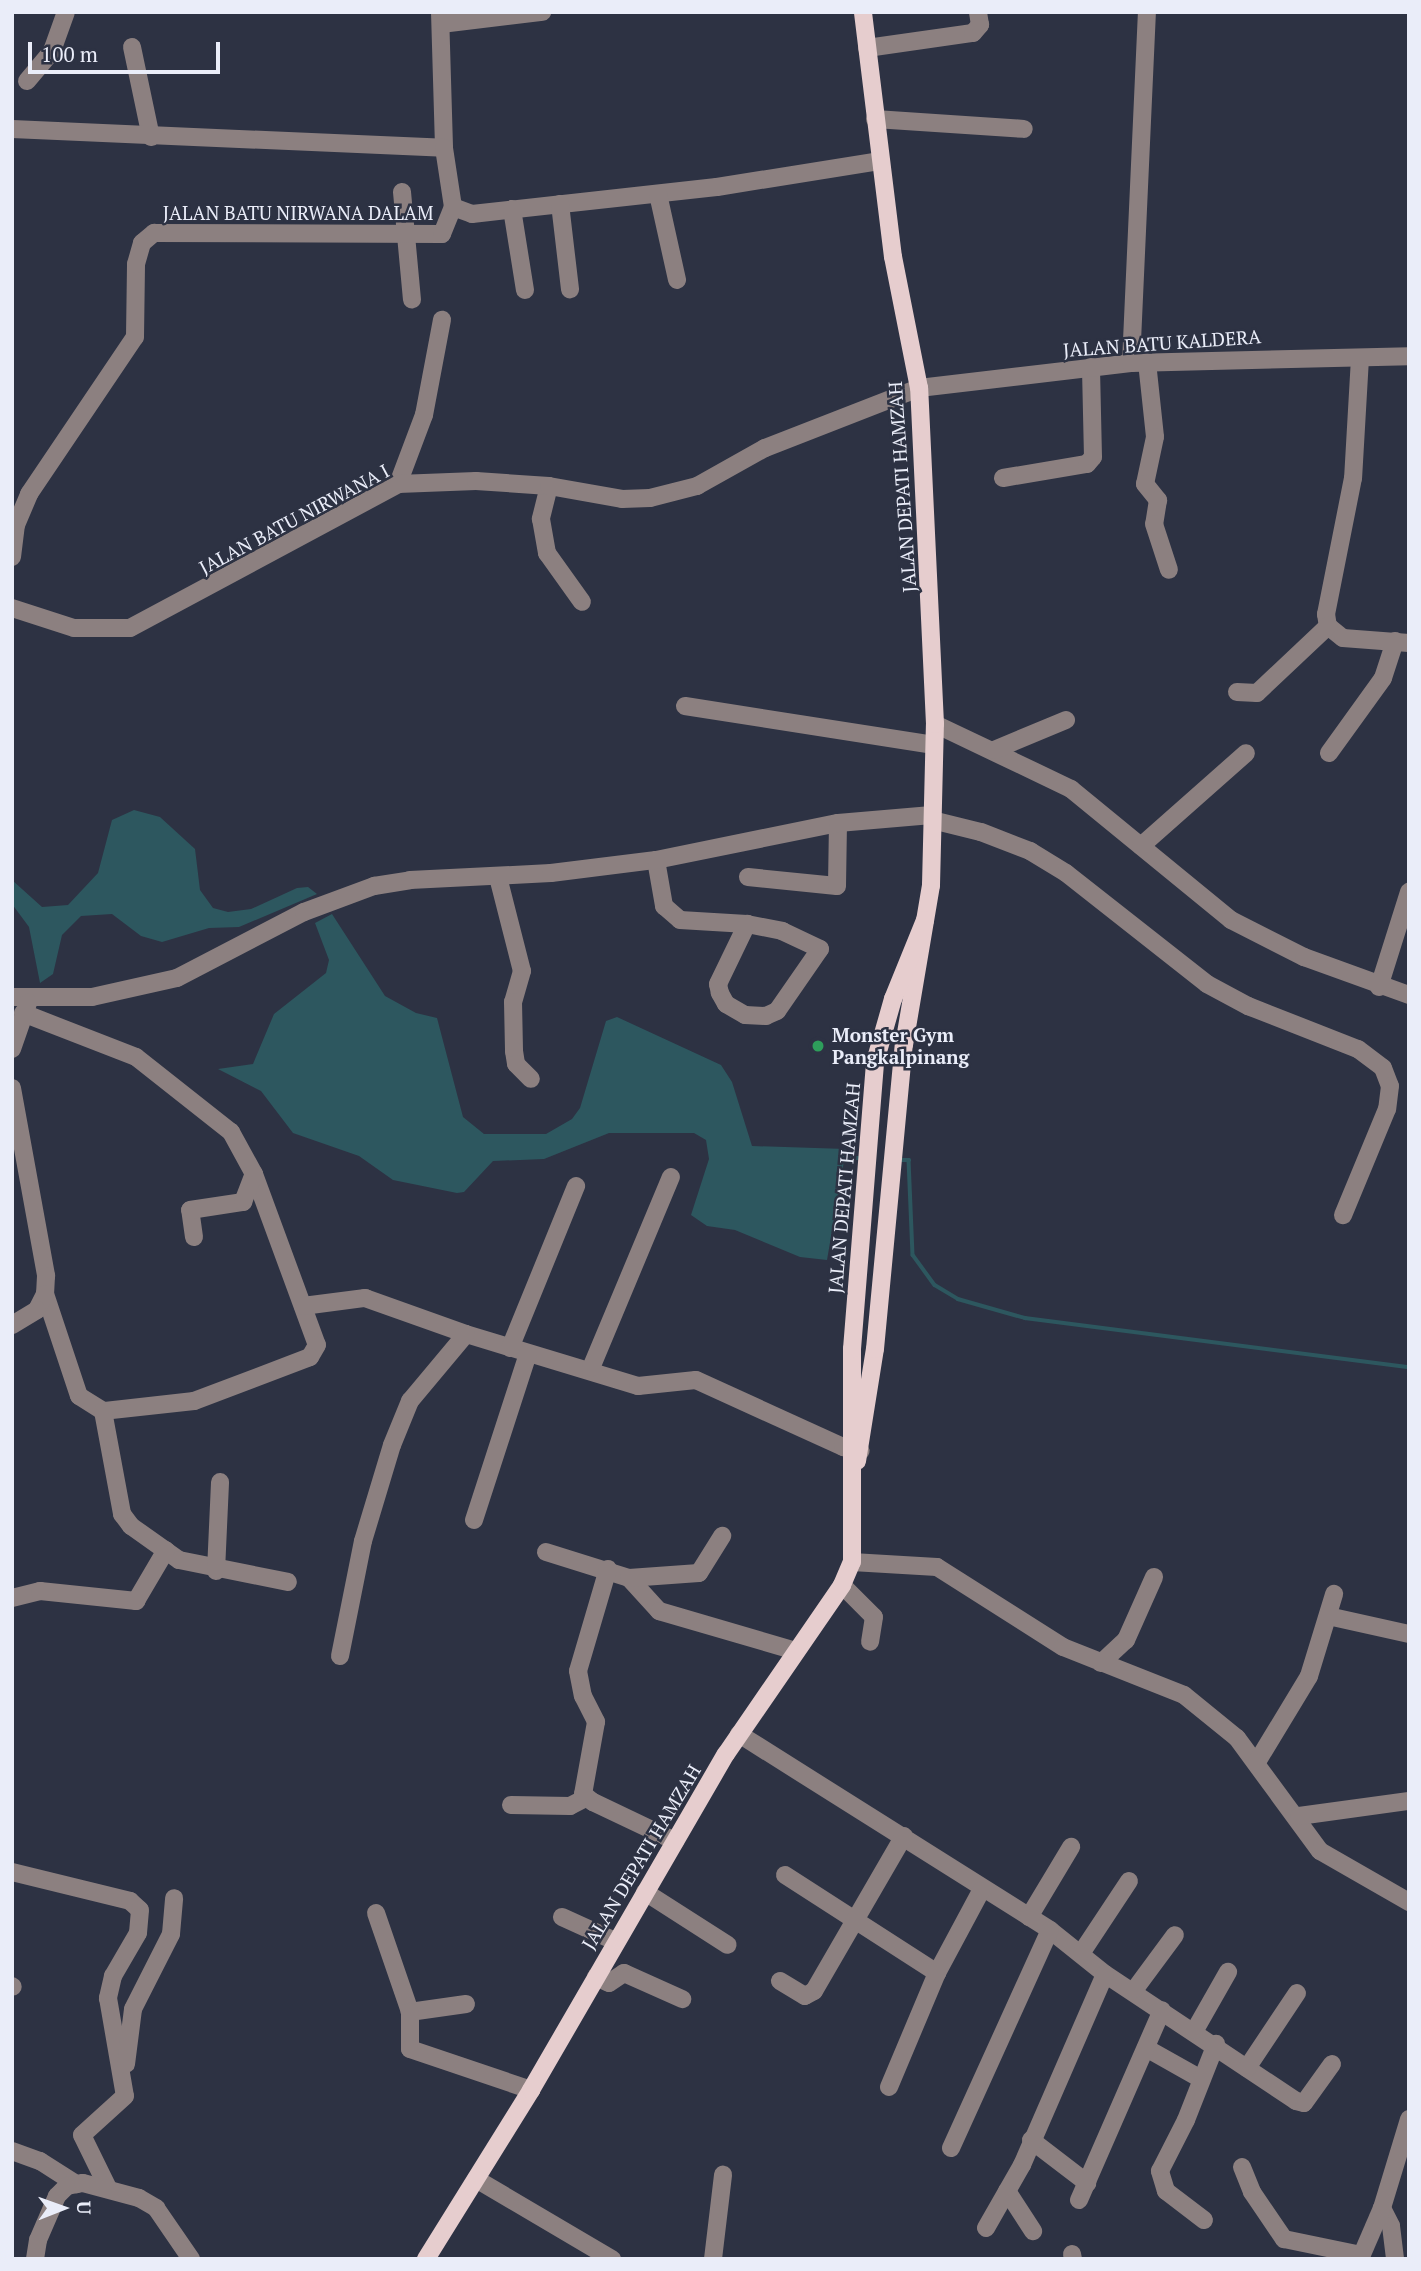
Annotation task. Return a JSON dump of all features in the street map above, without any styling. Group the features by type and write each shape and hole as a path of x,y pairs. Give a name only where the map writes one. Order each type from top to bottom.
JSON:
{"main road":[{"name":"JALAN DEPATI HAMZAH","path":"855,1457 893,1180 904,1045 925,920 935,724 919,388 879,161 863,12"},
{"name":"JALAN DEPATI HAMZAH","path":"426,2259 531,2091 615,1941 739,1734 842,1585 852,1562 855,1457 852,1349 866,1151 881,1039 925,920"}],"street":[{"path":"27,81 52,51 66,12"},
{"path":"542,12 440,18 444,148 453,207 472,214 658,194 879,161"},
{"path":"867,48 973,33 980,25 978,12"},
{"path":"1147,12 1139,363 1155,437 1145,484 1158,500 1154,524 1169,570"},
{"path":"132,47 151,137"},
{"path":"875,120 1024,129"},
{"path":"12,129 444,148"},
{"path":"401,192 412,300"},
{"path":"658,194 677,280"},
{"path":"560,204 569,289"},
{"name":"JALAN BATU NIRWANA DALAM","path":"12,557 16,525 29,494 135,337 136,264 142,243 154,233 442,234 453,207"},
{"path":"512,209 525,290"},
{"path":"398,484 424,415 442,320"},
{"name":"JALAN BATU KALDERA","path":"919,388 1139,363 1409,356"},
{"path":"1329,753 1383,678 1402,642 1343,638 1328,626 1326,614 1353,478 1360,358"},
{"path":"1003,478 1087,464 1093,457 1091,367"},
{"name":"JALAN BATU NIRWANA I","path":"12,608 74,628 130,628 398,484 476,481 549,486 622,499 674,492 730,471 765,448 919,388"},
{"path":"549,486 541,519 547,552 582,602"},
{"path":"1237,692 1257,693 1328,626"},
{"path":"685,706 934,746"},
{"path":"994,750 1066,720"},
{"path":"935,724 1071,789 1231,920 1304,957 1379,987 1409,995"},
{"path":"1141,846 1246,753"},
{"path":"22,1003 121,993 177,978 304,912 337,898 410,880 498,877 656,860 838,823 932,818 981,832 1030,851 1207,984 1248,1006 1359,1049 1383,1068 1390,1086 1387,1109 1343,1215"},
{"path":"748,877 837,886 838,823"},
{"path":"656,860 658,892 670,914 680,920 747,924 782,932 820,948 777,1012 766,1016 745,1015 726,1004 718,984 747,924"},
{"path":"498,877 522,971 513,1002 516,1064 531,1079"},
{"path":"1379,987 1409,892"},
{"path":"12,1049 22,1003"},
{"path":"12,1088 44,1259 45,1294 79,1395 103,1411 194,1401 310,1357 317,1345 254,1174 231,1132 136,1057 22,1003"},
{"path":"194,1237 190,1210 243,1202 254,1174"},
{"path":"591,1368 671,1177"},
{"path":"510,1348 576,1186"},
{"path":"12,1325 37,1310 45,1294"},
{"path":"303,1306 365,1298 528,1354 591,1368 638,1385 696,1380 855,1457"},
{"path":"340,1656 363,1541 392,1445 410,1401 466,1334"},
{"path":"474,1520 528,1354"},
{"path":"103,1411 122,1514 131,1526 179,1560 216,1571 288,1582"},
{"path":"216,1571 220,1482"},
{"path":"546,1552 608,1569 629,1578 699,1573 722,1536"},
{"path":"12,1598 40,1591 136,1601 166,1550"},
{"path":"852,1562 937,1567 1063,1647 1184,1695 1237,1738 1299,1816 1314,1844 1330,1860 1409,1902"},
{"path":"608,1569 578,1671 583,1696 596,1721 583,1789 586,1798 675,1841"},
{"path":"1101,1663 1126,1640 1154,1577"},
{"path":"629,1578 653,1608 796,1651"},
{"path":"842,1585 874,1617 870,1642"},
{"path":"1257,1762 1282,1717 1298,1699 1334,1594"},
{"path":"1328,1616 1409,1634"},
{"path":"739,1734 904,1836 981,1891 1050,1930 1082,1952 1105,1974 1135,1989 1247,2068 1304,2103 1332,2064"},
{"path":"511,1805 570,1806 586,1798"},
{"path":"1299,1816 1409,1801"},
{"path":"780,1981 809,1995 904,1836"},
{"path":"1029,1917 1071,1847"},
{"path":"12,1872 130,1901 140,1910 138,1933 113,1976 108,1998 124,2071 125,2096 82,2135 108,2188"},
{"path":"785,1875 852,1922 937,1973"},
{"path":"1082,1952 1129,1881"},
{"path":"889,2087 937,1973 981,1891"},
{"path":"645,1892 728,1945"},
{"path":"124,2071 133,2009 171,1934 174,1898"},
{"path":"376,1913 411,2012 410,2049 531,2091"},
{"path":"562,1917 615,1941"},
{"path":"951,2148 1050,1930"},
{"path":"1135,1989 1175,1935"},
{"path":"1195,2031 1228,1972"},
{"path":"596,1977 609,1983 624,1973 682,1999"},
{"path":"986,2228 1031,2140 1105,1974"},
{"path":"1247,2068 1297,1993"},
{"path":"411,2012 466,2004"},
{"path":"1079,2200 1162,2010"},
{"path":"1204,2220 1166,2191 1160,2171 1216,2044"},
{"path":"1146,2048 1201,2079"},
{"path":"1242,2167 1252,2193 1284,2239 1361,2257 1403,2156 1409,2119"},
{"path":"1031,2140 1087,2183"},
{"path":"12,2151 40,2161 76,2184"},
{"path":"713,2259 723,2175"},
{"path":"476,2179 612,2259"},
{"path":"35,2259 49,2210 67,2186 76,2184 108,2188 156,2208 191,2259"},
{"path":"1007,2190 1033,2231"},
{"path":"1382,2208 1391,2226 1395,2259"}],"shaded area":[{"path":"134,810 160,817 195,849 200,890 213,908 228,912 251,909 297,888 308,887 317,894 239,927 209,928 162,942 141,936 112,914 81,916 62,935 53,974 40,983 29,927 12,904 12,880 42,907 68,905 98,873 112,820"},
{"path":"332,914 385,996 416,1013 437,1018 463,1117 484,1134 546,1134 572,1119 580,1108 606,1021 617,1017 721,1065 732,1082 752,1146 846,1149 827,1260 800,1257 735,1230 707,1226 691,1215 709,1159 706,1140 694,1133 609,1133 544,1159 493,1161 464,1192 457,1193 393,1180 359,1156 293,1133 261,1091 218,1069 253,1064 274,1014 326,973 329,960 315,923"}],"waterway":[{"path":"841,1158 862,1158"},
{"path":"897,1160 909,1160 913,1255 935,1285 958,1299 1025,1318 1409,1367"}],"place":[{"name":"Monster Gym Pangkalpinang","path":"818,1046"}]}
